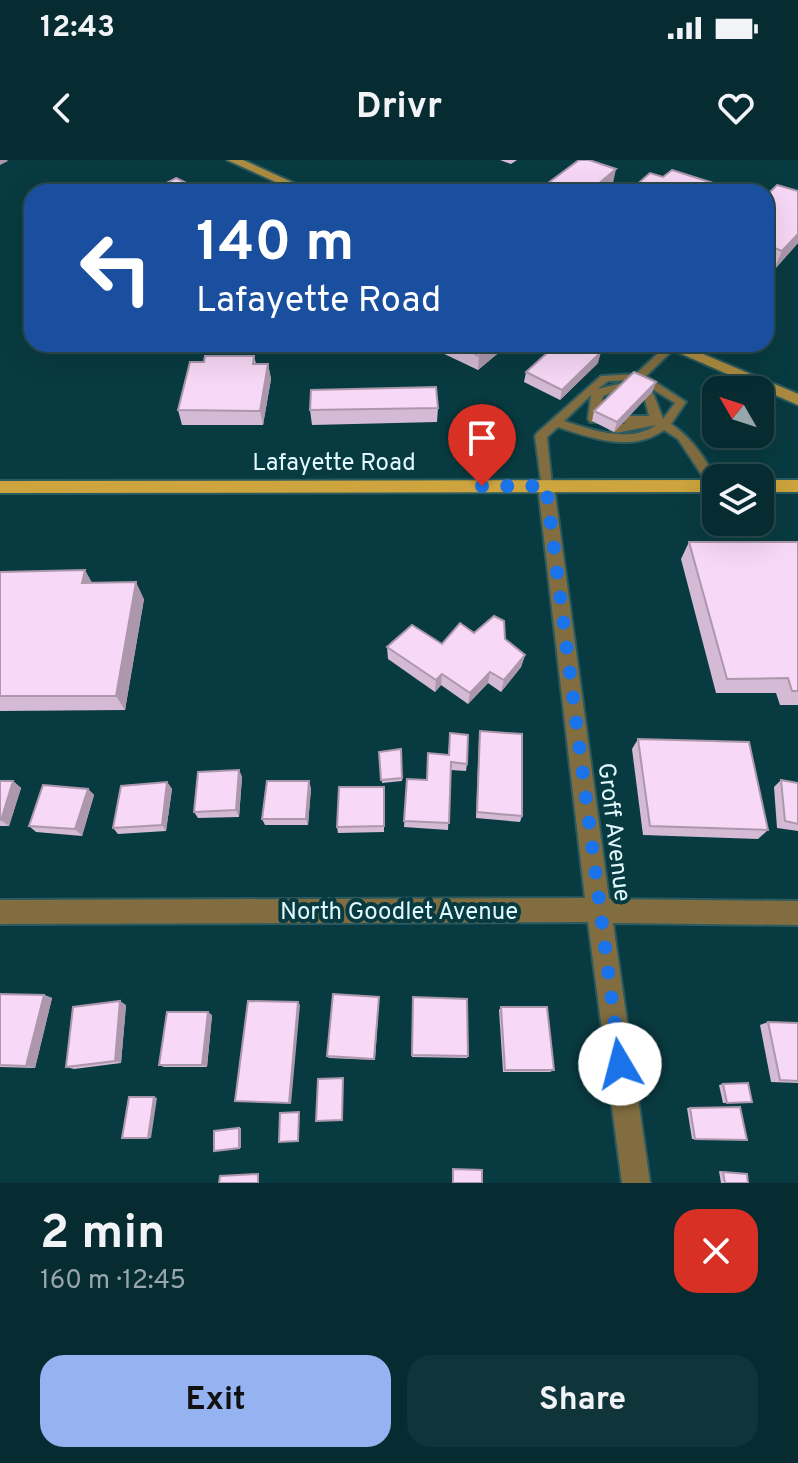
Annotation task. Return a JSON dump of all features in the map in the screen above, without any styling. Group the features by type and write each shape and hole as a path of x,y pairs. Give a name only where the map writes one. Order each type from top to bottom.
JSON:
{"main road":[{"path":"233,160 289,184"},
{"path":"685,352 798,400"},
{"name":"Lafayette Road","path":"0,487 702,486"},
{"path":"774,486 798,486"}],"street":[{"name":"Groff Avenue","path":"546,486 598,911 636,1183"},
{"name":"North Goodlet Avenue","path":"0,912 798,913"}],"lane":[{"path":"639,377 662,352"},
{"path":"546,486 541,436 556,422 594,392 605,378 639,377 681,402 643,435 604,438 556,422"},
{"path":"594,392 623,389"},
{"path":"594,392 604,409"},
{"path":"594,392 594,419"},
{"path":"645,400 660,423"},
{"path":"626,419 660,423 682,436 702,465"},
{"path":"616,429 660,423"}],"building":[{"path":"579,160 616,169 598,184 547,184"},
{"path":"672,170 713,183 637,184 650,173 663,177"},
{"path":"176,178 188,184 164,184"},
{"path":"777,185 798,191 798,234 782,251 774,248 774,188"},
{"path":"548,352 601,352 562,390 526,372"},
{"path":"205,356 254,356 253,364 268,364 260,411 178,410 190,362 204,362"},
{"path":"634,372 656,382 617,422 594,411"},
{"path":"436,387 438,408 310,410 311,390"},
{"path":"689,542 798,542 798,691 792,691 788,678 727,679"},
{"path":"85,570 82,583 136,582 116,696 0,696 0,572"},
{"path":"494,616 504,621 505,639 525,655 504,680 490,672 470,693 442,674 436,680 387,647 412,625 442,644 460,623 474,633"},
{"path":"480,731 522,734 522,816 477,812"},
{"path":"450,733 468,735 467,764 451,762 449,823 404,821 407,779 427,780 428,753 449,755"},
{"path":"638,739 749,742 768,830 650,826"},
{"path":"401,749 402,778 381,780 379,752"},
{"path":"239,770 236,810 194,812 198,772"},
{"path":"781,780 798,783 798,824 785,821"},
{"path":"0,781 13,781 1,820 0,820"},
{"path":"267,781 309,781 306,819 262,819"},
{"path":"167,782 162,825 113,828 121,786"},
{"path":"43,785 88,789 75,829 29,826"},
{"path":"339,787 384,787 384,826 337,827"},
{"path":"0,994 44,995 26,1066 0,1065"},
{"path":"333,994 379,997 374,1059 327,1056"},
{"path":"413,997 467,999 468,1056 412,1055"},
{"path":"120,1001 115,1061 66,1067 73,1007"},
{"path":"248,1001 298,1002 289,1103 235,1101"},
{"path":"501,1007 547,1007 554,1070 505,1070"},
{"path":"167,1012 208,1012 202,1065 159,1065"},
{"path":"768,1022 798,1023 798,1081 780,1080"},
{"path":"343,1078 342,1120 316,1121 318,1079"},
{"path":"748,1083 752,1102 727,1103 723,1084"},
{"path":"129,1097 154,1097 148,1138 122,1138"},
{"path":"740,1107 747,1140 695,1139 690,1108"},
{"path":"299,1112 298,1141 279,1142 280,1113"},
{"path":"239,1128 239,1148 214,1151 214,1131"},
{"path":"453,1169 482,1170 482,1183 453,1183"},
{"path":"723,1172 747,1174 748,1183 725,1183"},
{"path":"258,1174 258,1183 219,1183 220,1176"}],"route":[{"path":"482,486 546,486 620,1064"}]}
